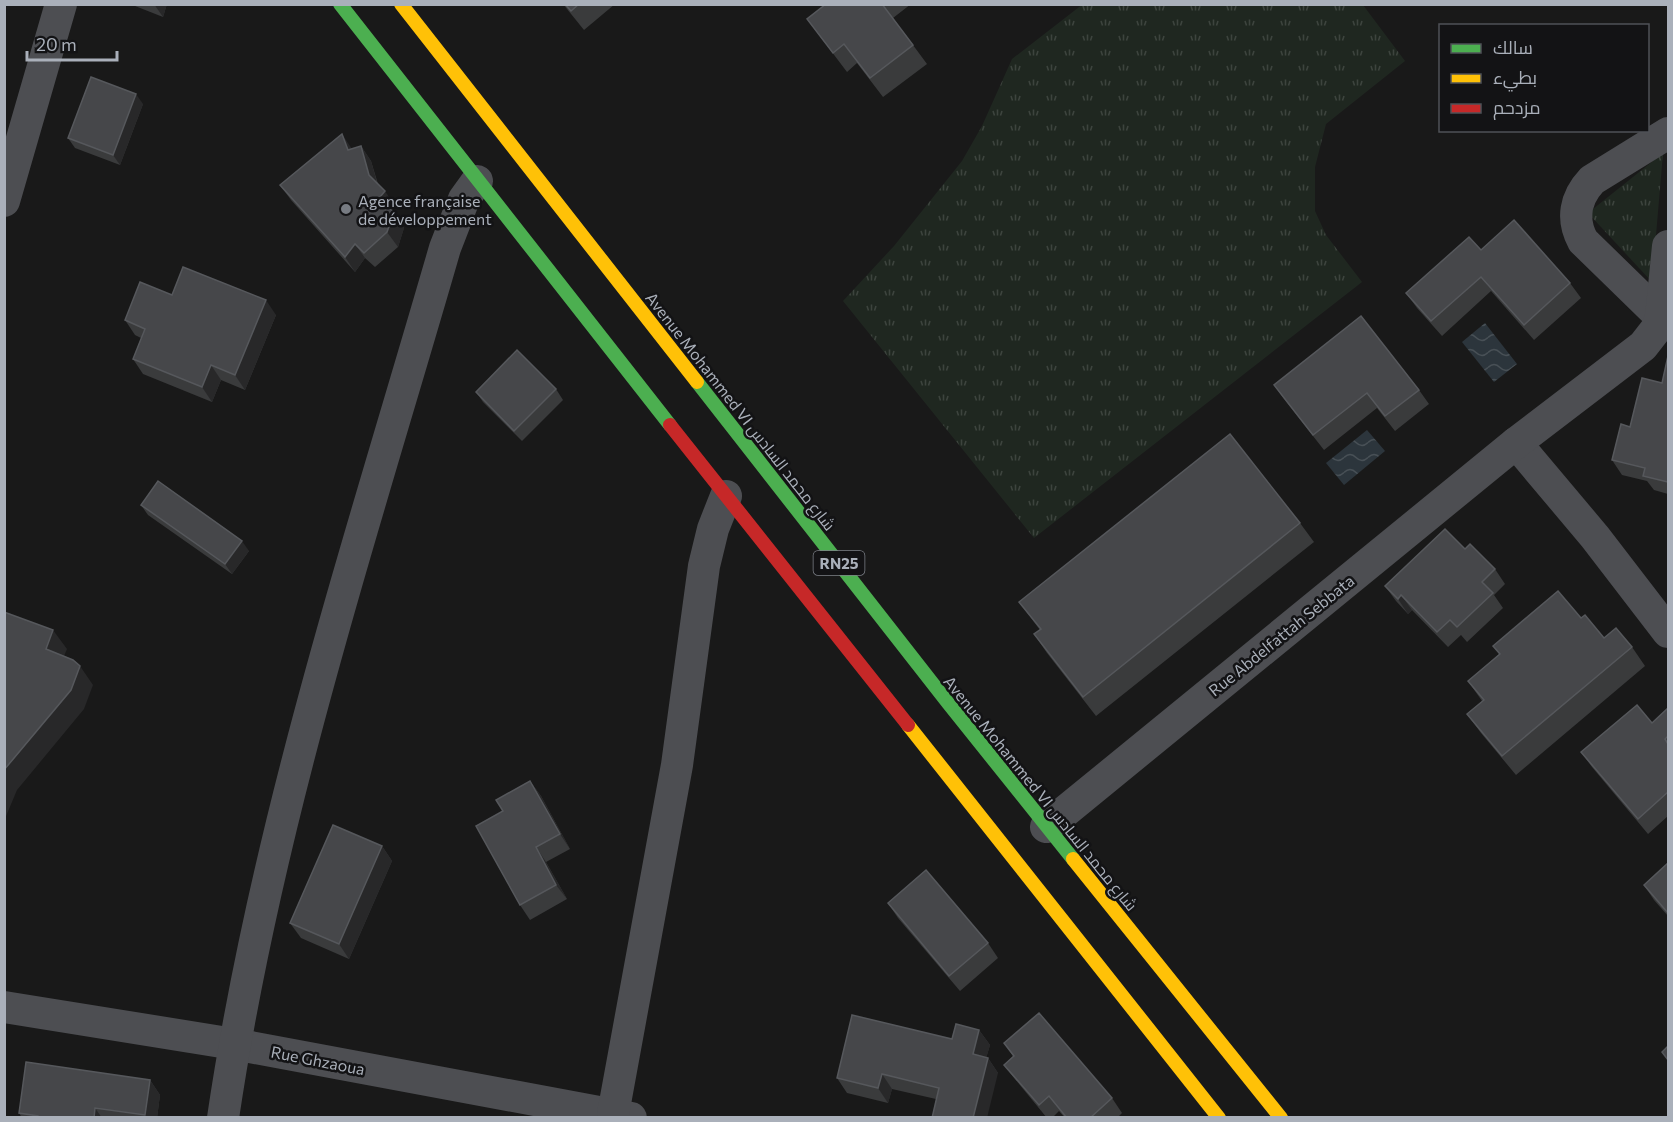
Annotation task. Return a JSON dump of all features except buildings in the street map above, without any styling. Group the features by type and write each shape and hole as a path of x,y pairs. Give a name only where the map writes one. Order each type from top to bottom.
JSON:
{"main road":[{"name":"RN25","path":"340,4 477,181 1219,1118"},
{"name":"Avenue Mohammed VI شارع محمد السادس","path":"401,4 1046,827 1281,1118"}],"street":[{"path":"4,201 61,4"},
{"path":"1661,317 1583,241 1578,231 1576,209 1584,188 1592,180 1668,133"},
{"path":"223,1118 234,1044 277,843 352,562 445,248 464,199 477,181"},
{"name":"Rue Abdelfattah Sebbata","path":"1046,827 1516,443 1643,346 1657,328 1661,317 1668,246"},
{"path":"1516,443 1595,537 1668,632"},
{"path":"622,1116 677,765 705,566 713,529 726,496"},
{"name":"Rue Ghzaoua","path":"4,1008 234,1044 622,1116"}],"green space":[{"path":"1083,4 1363,5 1405,61 1326,124 1315,167 1315,211 1326,235 1362,282 1034,538 843,301 894,246 962,161 982,126 1012,59"},
{"path":"1663,153 1652,282 1588,213"}],"water":[{"path":"1485,323 1517,364 1494,382 1462,342"},
{"path":"1367,430 1385,451 1344,485 1326,463"}],"traffic: fast":[{"path":"340,4 670,425"},
{"path":"697,382 1073,859"}],"traffic: slow":[{"path":"401,4 697,382"},
{"path":"908,725 1219,1118"},
{"path":"1073,859 1281,1118"}],"traffic: jam":[{"path":"670,425 908,725"}],"place":[{"name":"Agence française de développement","path":"346,209"}]}
